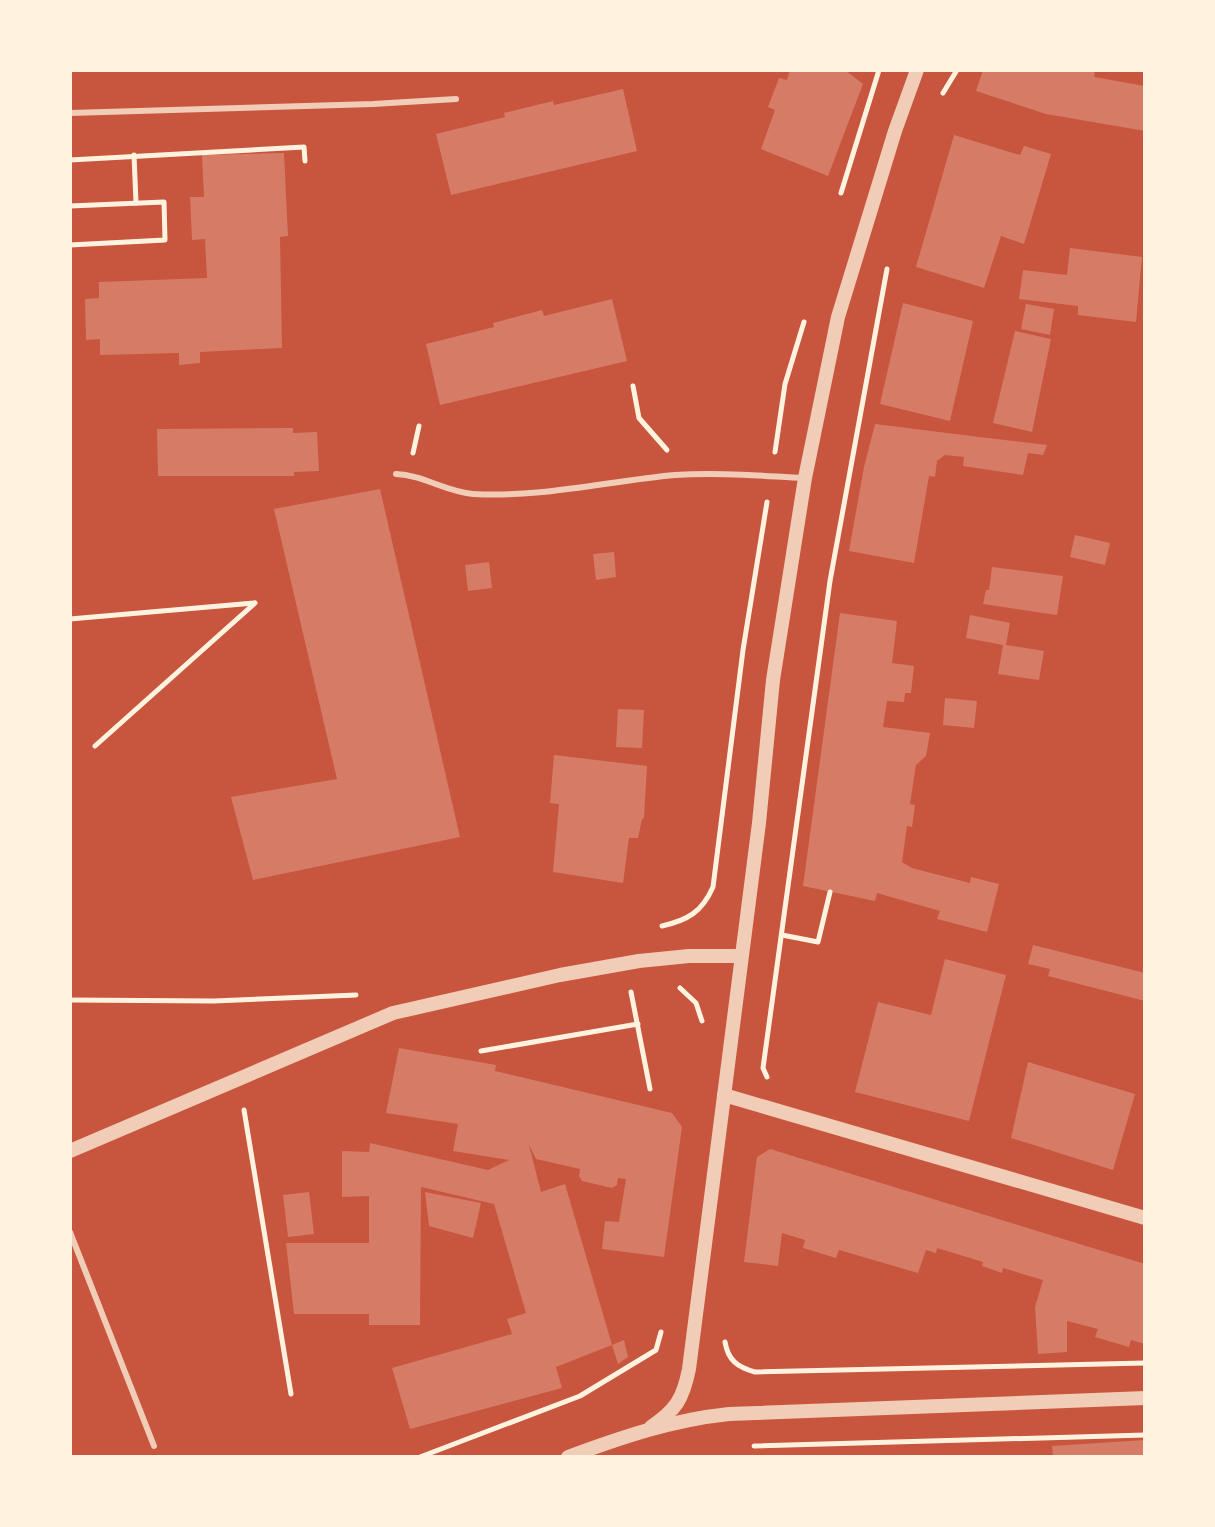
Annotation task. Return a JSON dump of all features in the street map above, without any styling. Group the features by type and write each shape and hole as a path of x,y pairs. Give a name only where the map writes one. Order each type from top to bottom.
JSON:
{"street":[{"path":"651,1427 677,1404 686,1382 724,1095 773,680 805,478 838,317 917,70"},
{"path":"70,1151 393,1013 560,975 639,961 689,956 741,956"},
{"path":"724,1095 1145,1218"},
{"path":"568,1457 651,1427 729,1414 1145,1398"}],"lane":[{"path":"70,113 456,99"},
{"path":"396,474 408,474 444,488 471,494 565,489 689,474 805,478"},
{"path":"70,1232 154,1446"}],"path":[{"path":"941,96 957,70"},
{"path":"70,160 304,147 305,161"},
{"path":"134,155 136,203"},
{"path":"70,206 164,202 165,240 70,245"},
{"path":"777,1087 763,1068 830,581 889,258"},
{"path":"633,386 639,418 689,474"},
{"path":"70,619 255,603 95,746"},
{"path":"782,935 818,942 830,892"},
{"path":"673,985 691,996 703,1027"},
{"path":"631,988 650,1089"},
{"path":"70,1000 214,1001 357,995"},
{"path":"481,1051 638,1024"},
{"path":"244,1110 291,1394"},
{"path":"420,1457 580,1396 656,1350 663,1321"},
{"path":"724,1338 732,1360 755,1372 1145,1363"},
{"path":"750,1446 1145,1435"}],"building":[{"path":"790,70 845,70 863,84 828,176 761,149 775,110 768,107 779,78 787,80"},
{"path":"983,70 1095,70 1094,77 1145,86 1145,131 1046,114 976,91"},
{"path":"623,89 637,151 451,195 436,134 553,101 554,105"},
{"path":"954,135 1020,155 1024,146 1051,154 1024,244 1001,236 984,288 916,267"},
{"path":"284,153 288,236 280,237 282,348 200,352 200,363 179,365 179,353 100,355 100,339 86,340 85,299 99,298 99,282 207,278 205,239 192,240 190,197 204,197 202,155"},
{"path":"1070,248 1142,257 1136,322 1078,315 1078,306 1019,299 1023,270 1067,275"},
{"path":"612,299 627,361 440,405 426,344 494,327 493,323 542,310 544,316"},
{"path":"903,303 973,321 950,421 880,404"},
{"path":"1026,304 1054,309 1050,335 1021,329"},
{"path":"1015,331 1051,339 1032,432 993,423"},
{"path":"875,424 1047,445 1043,455 1028,453 1023,475 963,466 964,457 945,455 937,461 935,477 929,476 914,563 849,551"},
{"path":"293,428 293,433 317,432 319,471 294,472 294,476 158,476 157,429"},
{"path":"380,489 460,837 253,880 231,797 337,779 274,509"},
{"path":"1075,535 1110,543 1105,565 1070,557"},
{"path":"614,552 616,577 596,580 593,554"},
{"path":"489,562 492,588 468,591 465,565"},
{"path":"992,567 1063,576 1057,615 983,604 986,590 989,590"},
{"path":"840,613 897,621 892,663 914,666 911,693 905,693 904,702 887,701 883,727 930,733 926,756 916,765 910,804 915,805 912,827 907,826 902,862 912,868 970,883 971,877 999,884 987,932 937,919 940,911 877,893 875,901 803,886"},
{"path":"970,615 1010,623 1006,645 1044,651 1039,680 998,674 1003,645 966,638"},
{"path":"945,698 977,701 974,728 943,725"},
{"path":"618,709 644,710 642,748 616,747"},
{"path":"554,755 647,766 644,818 638,838 629,838 623,883 553,872 559,804 550,803"},
{"path":"1033,945 1145,973 1145,1001 1048,976 1050,969 1028,964"},
{"path":"945,959 1006,975 969,1121 855,1092 878,1002 931,1015"},
{"path":"399,1048 496,1065 495,1071 672,1113 682,1127 664,1257 602,1249 605,1221 619,1222 626,1179 618,1178 617,1185 612,1188 582,1181 580,1169 536,1159 529,1145 541,1192 565,1184 612,1345 556,1367 562,1388 410,1429 392,1368 512,1334 507,1319 526,1313 494,1204 421,1187 420,1325 369,1325 369,1314 294,1314 286,1243 369,1243 369,1196 342,1197 342,1151 369,1152 370,1143 488,1170 509,1160 453,1151 458,1124 386,1113"},
{"path":"1028,1062 1135,1094 1113,1170 1011,1138"},
{"path":"770,1149 1145,1264 1145,1344 1131,1340 1129,1347 1095,1337 1098,1329 1067,1321 1067,1352 1038,1354 1035,1307 1043,1280 1003,1268 1002,1273 982,1266 983,1262 937,1248 936,1253 926,1250 918,1273 839,1250 836,1258 803,1248 805,1240 782,1233 778,1266 744,1262 757,1157"},
{"path":"309,1192 314,1234 288,1237 283,1195"},
{"path":"425,1192 481,1203 473,1238 429,1226"},
{"path":"624,1340 628,1357 618,1364 612,1345"},
{"path":"1145,1440 1145,1457 1053,1457 1052,1446"}]}
